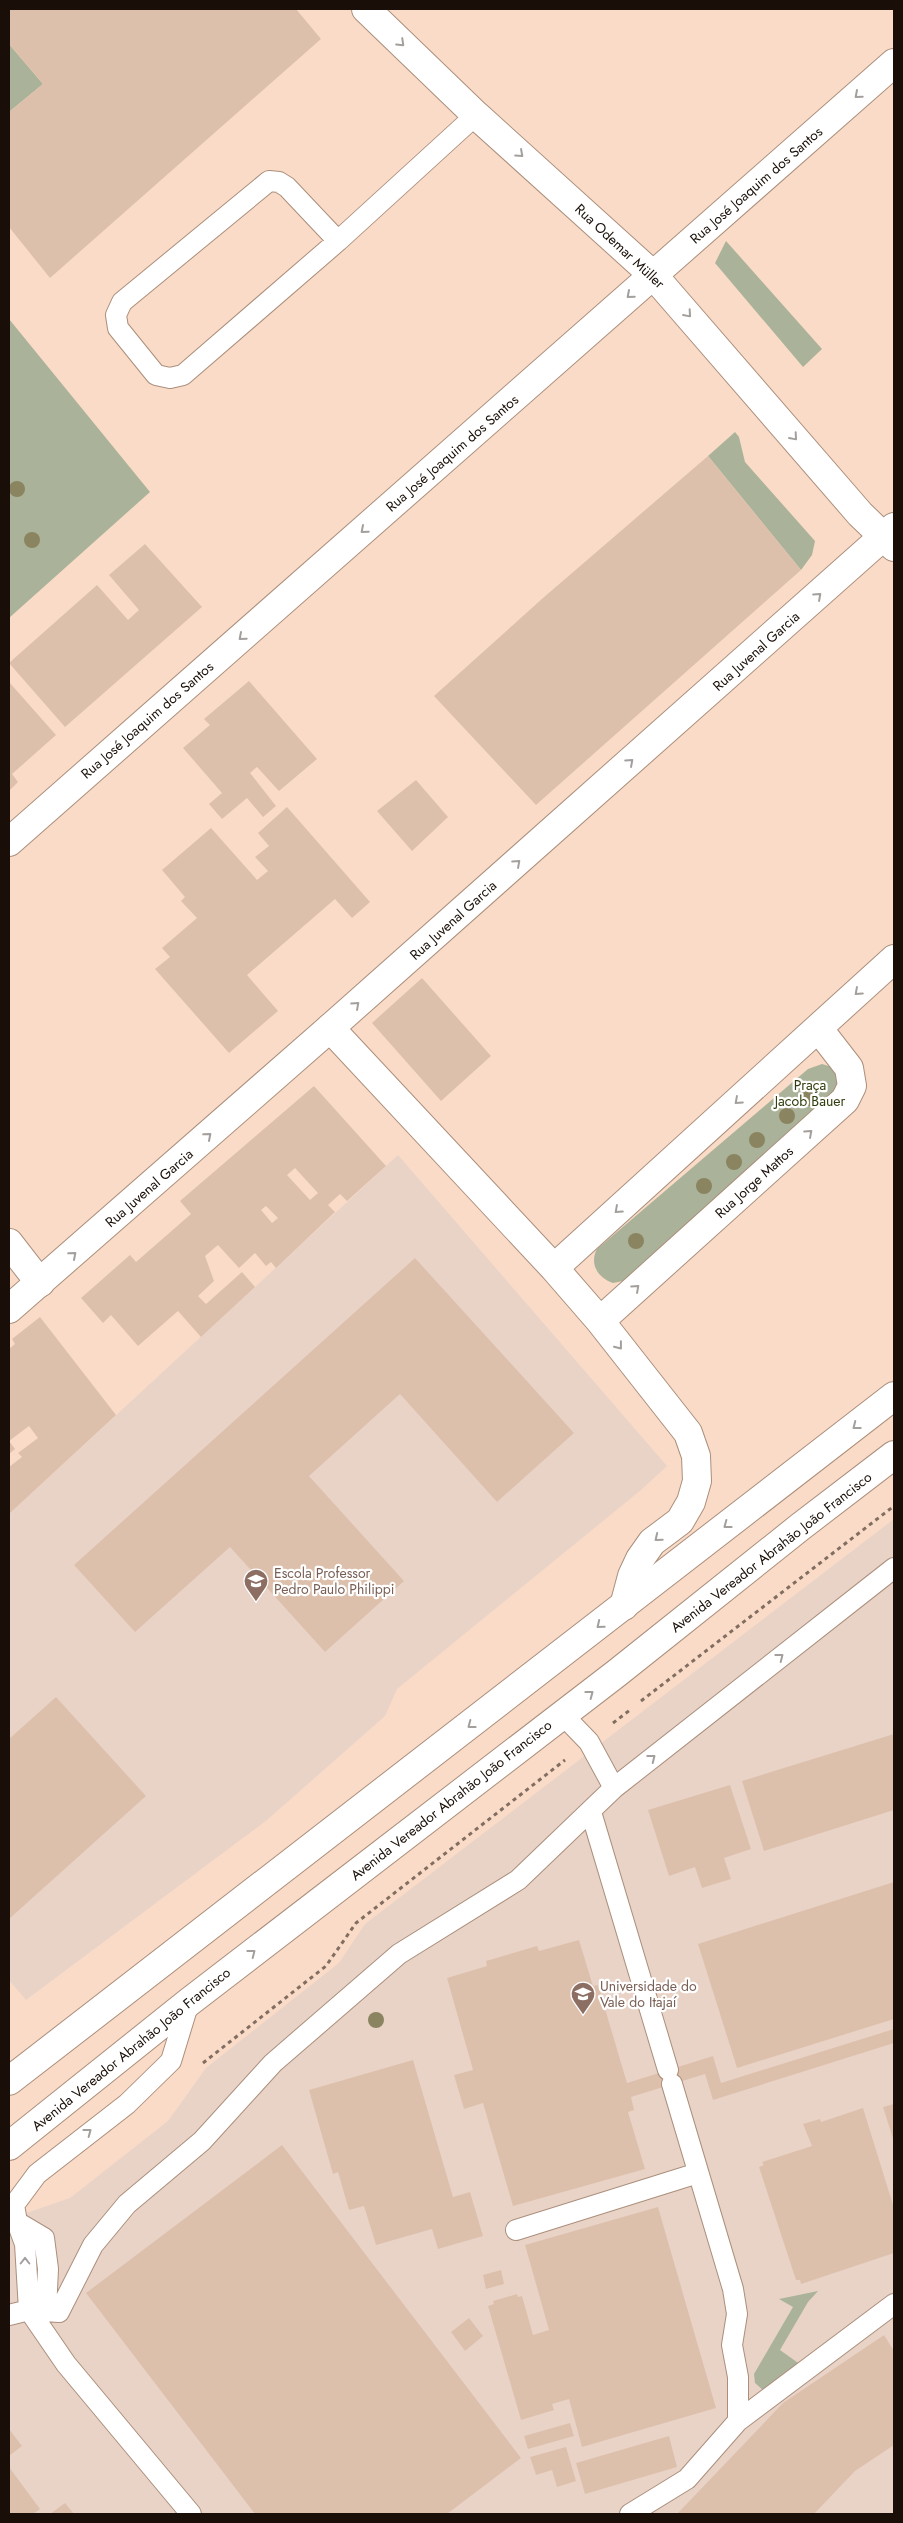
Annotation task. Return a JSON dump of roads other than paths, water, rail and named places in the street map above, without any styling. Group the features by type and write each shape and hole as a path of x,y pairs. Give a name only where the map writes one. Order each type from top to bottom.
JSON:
{"main road":[{"name":"Rua Odemar Müller","path":"366,9 476,114 653,275 854,506 891,537"},
{"name":"Rua José Joaquim dos Santos","path":"9,842 894,63"},
{"name":"Rua Juvenal Garcia","path":"9,1309 891,537"},
{"path":"554,1268 894,959"},
{"path":"330,1028 554,1268 600,1321 688,1433 696,1456 696,1481 691,1502 680,1521 652,1542 640,1559 632,1576 624,1606"},
{"name":"Rua Jorge Mattos","path":"600,1321 845,1100 852,1086 849,1068 818,1028"},
{"path":"9,1243 40,1283"},
{"path":"9,2082 894,1396"},
{"name":"Avenida Vereador Abrahão João Francisco","path":"9,2146 189,2002 894,1455"}],"lane":[{"path":"338,241 288,187 279,182 269,181 122,302 116,315 118,328 156,375 170,378 183,375 338,241 476,114"},
{"path":"9,2314 37,2310 59,2312 93,2245 127,2204 202,2141 274,2063 399,1954 518,1880 614,1788 894,1568"},
{"path":"562,1714 589,1742 614,1788"},
{"path":"591,1812 733,2290 737,2314 732,2345 738,2377 738,2422"},
{"path":"9,2242 13,2225 14,2205 37,2174 127,2104 171,2061 189,2002"},
{"path":"516,2230 698,2173"},
{"path":"13,2225 25,2244 37,2310 66,2364 191,2514"},
{"path":"630,2514 687,2479 738,2422 894,2304"}],"place":[{"name":"Escola Professor Pedro Paulo Philippi","path":"256,1602"},
{"name":"Universidade do Vale do Itajaí","path":"583,2015"}],"park label":[{"name":"Praça Jacob Bauer","path":"810,1094"}]}
